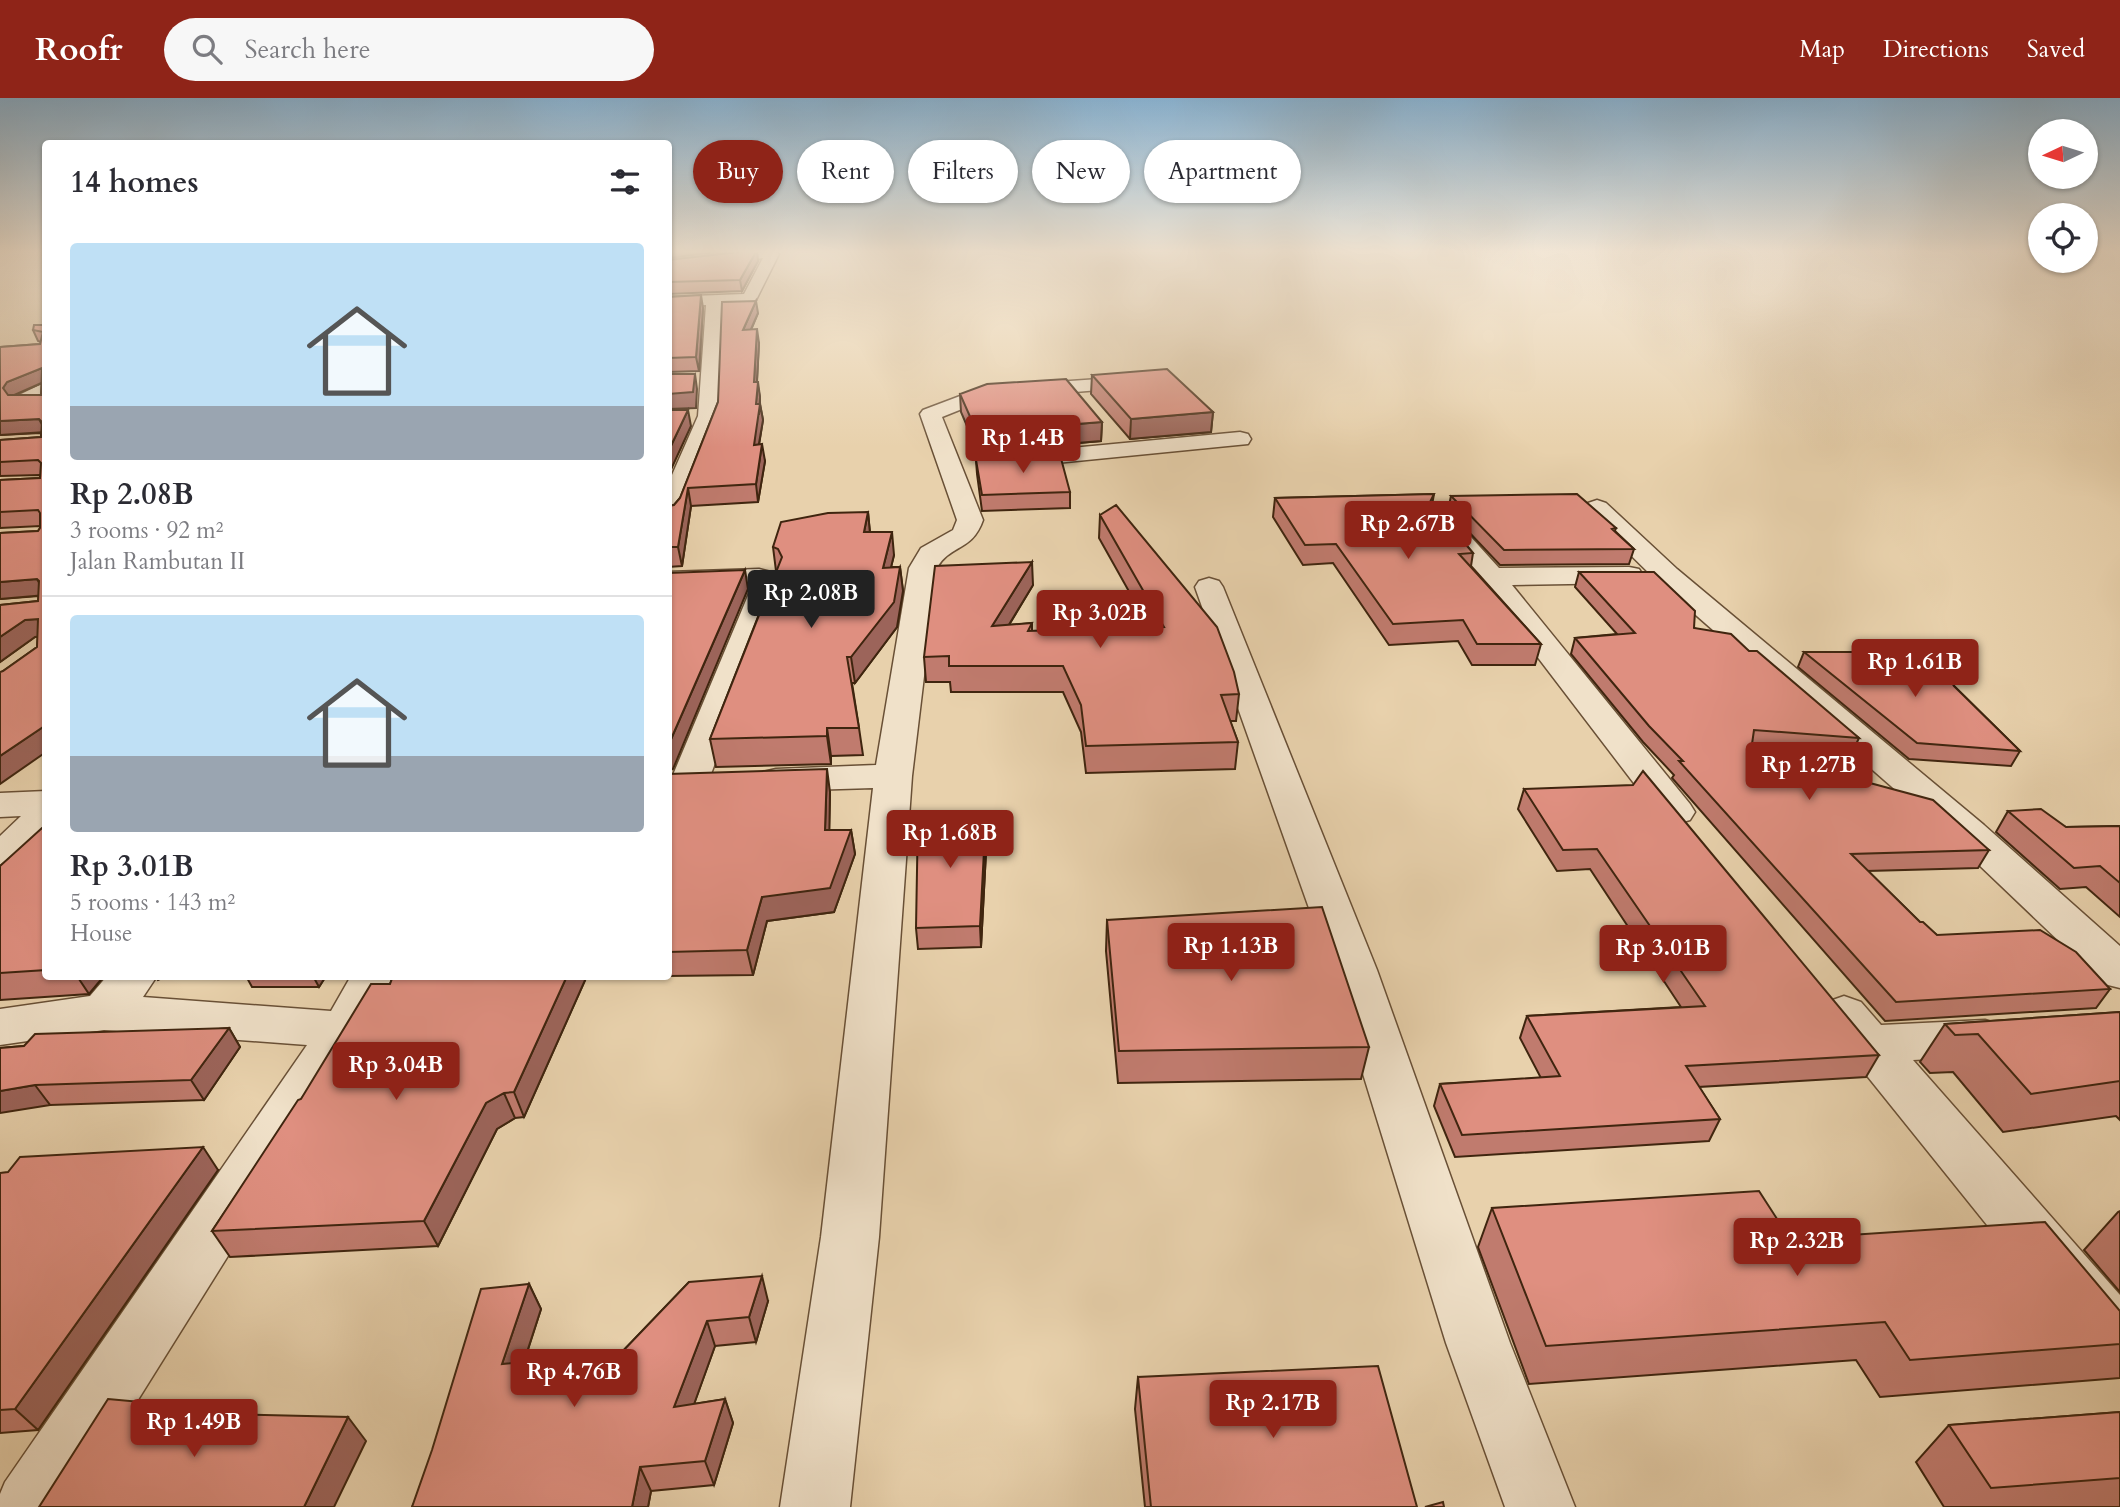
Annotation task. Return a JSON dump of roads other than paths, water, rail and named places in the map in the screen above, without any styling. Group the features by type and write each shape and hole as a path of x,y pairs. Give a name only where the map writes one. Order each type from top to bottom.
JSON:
{"street":[{"path":"672,505 708,416 702,380 713,316"},
{"path":"11,383 42,380"},
{"path":"815,1507 850,1237 893,776 923,568 931,554 965,534 970,520 971,465 930,414 984,393 1081,397 1170,380"},
{"path":"22,401 42,390"},
{"path":"0,404 42,401"},
{"path":"682,417 708,416"},
{"path":"1107,429 1124,450"},
{"path":"971,465 1240,439"},
{"path":"1597,508 1667,575 1970,834 2120,972"},
{"path":"1441,519 1492,577 1621,744 1698,838"},
{"path":"1492,577 1667,575"},
{"path":"672,581 759,577 769,580 679,783 893,776"},
{"path":"1209,587 1354,970 1478,1343 1539,1507"},
{"path":"0,805 42,803"},
{"path":"0,858 42,818"},
{"path":"30,1507 344,1030 373,980"},
{"path":"1819,983 2120,1342"},
{"path":"0,1027 119,994 344,1030"},
{"path":"1869,1044 2031,1035"}]}
